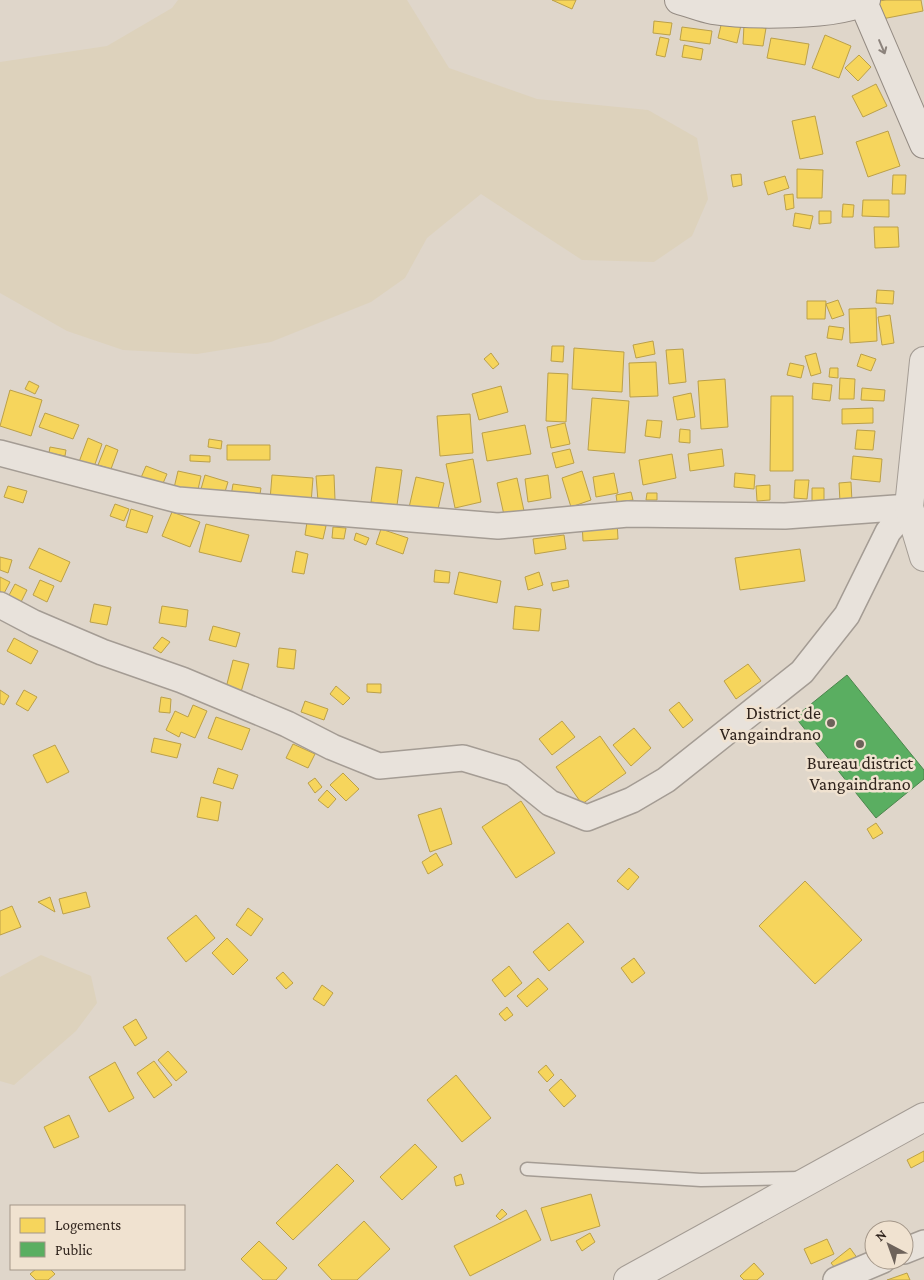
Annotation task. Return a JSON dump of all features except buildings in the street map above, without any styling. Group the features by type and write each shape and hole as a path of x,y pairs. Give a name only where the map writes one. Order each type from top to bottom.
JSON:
{"street":[{"path":"679,0 712,9 750,14 830,11 864,1 924,144"},
{"path":"924,361 909,507 924,557"},
{"path":"0,453 178,500 498,526 628,514 785,516 909,507"},
{"path":"0,605 34,623 102,652 182,680 287,724 379,766 463,758 513,772 550,803 587,818 632,800 666,780 802,672 847,615 888,532 909,507"},
{"path":"628,1280 924,1117"},
{"path":"836,1280 864,1268"}],"lane":[{"path":"527,1169 701,1180 815,1177"}],"shaded area":[{"path":"178,0 407,0 449,68 537,99 648,110 697,138 708,199 692,236 654,262 582,260 481,194 427,238 405,278 371,302 271,342 197,354 123,350 67,331 0,293 0,62 107,46 172,8"},
{"path":"41,955 91,976 97,1003 76,1031 14,1085 0,1081 0,977"}],"place":[{"name":"District de Vangaindrano","path":"831,723"},
{"name":"Bureau district Vangaindrano","path":"860,744"}]}
